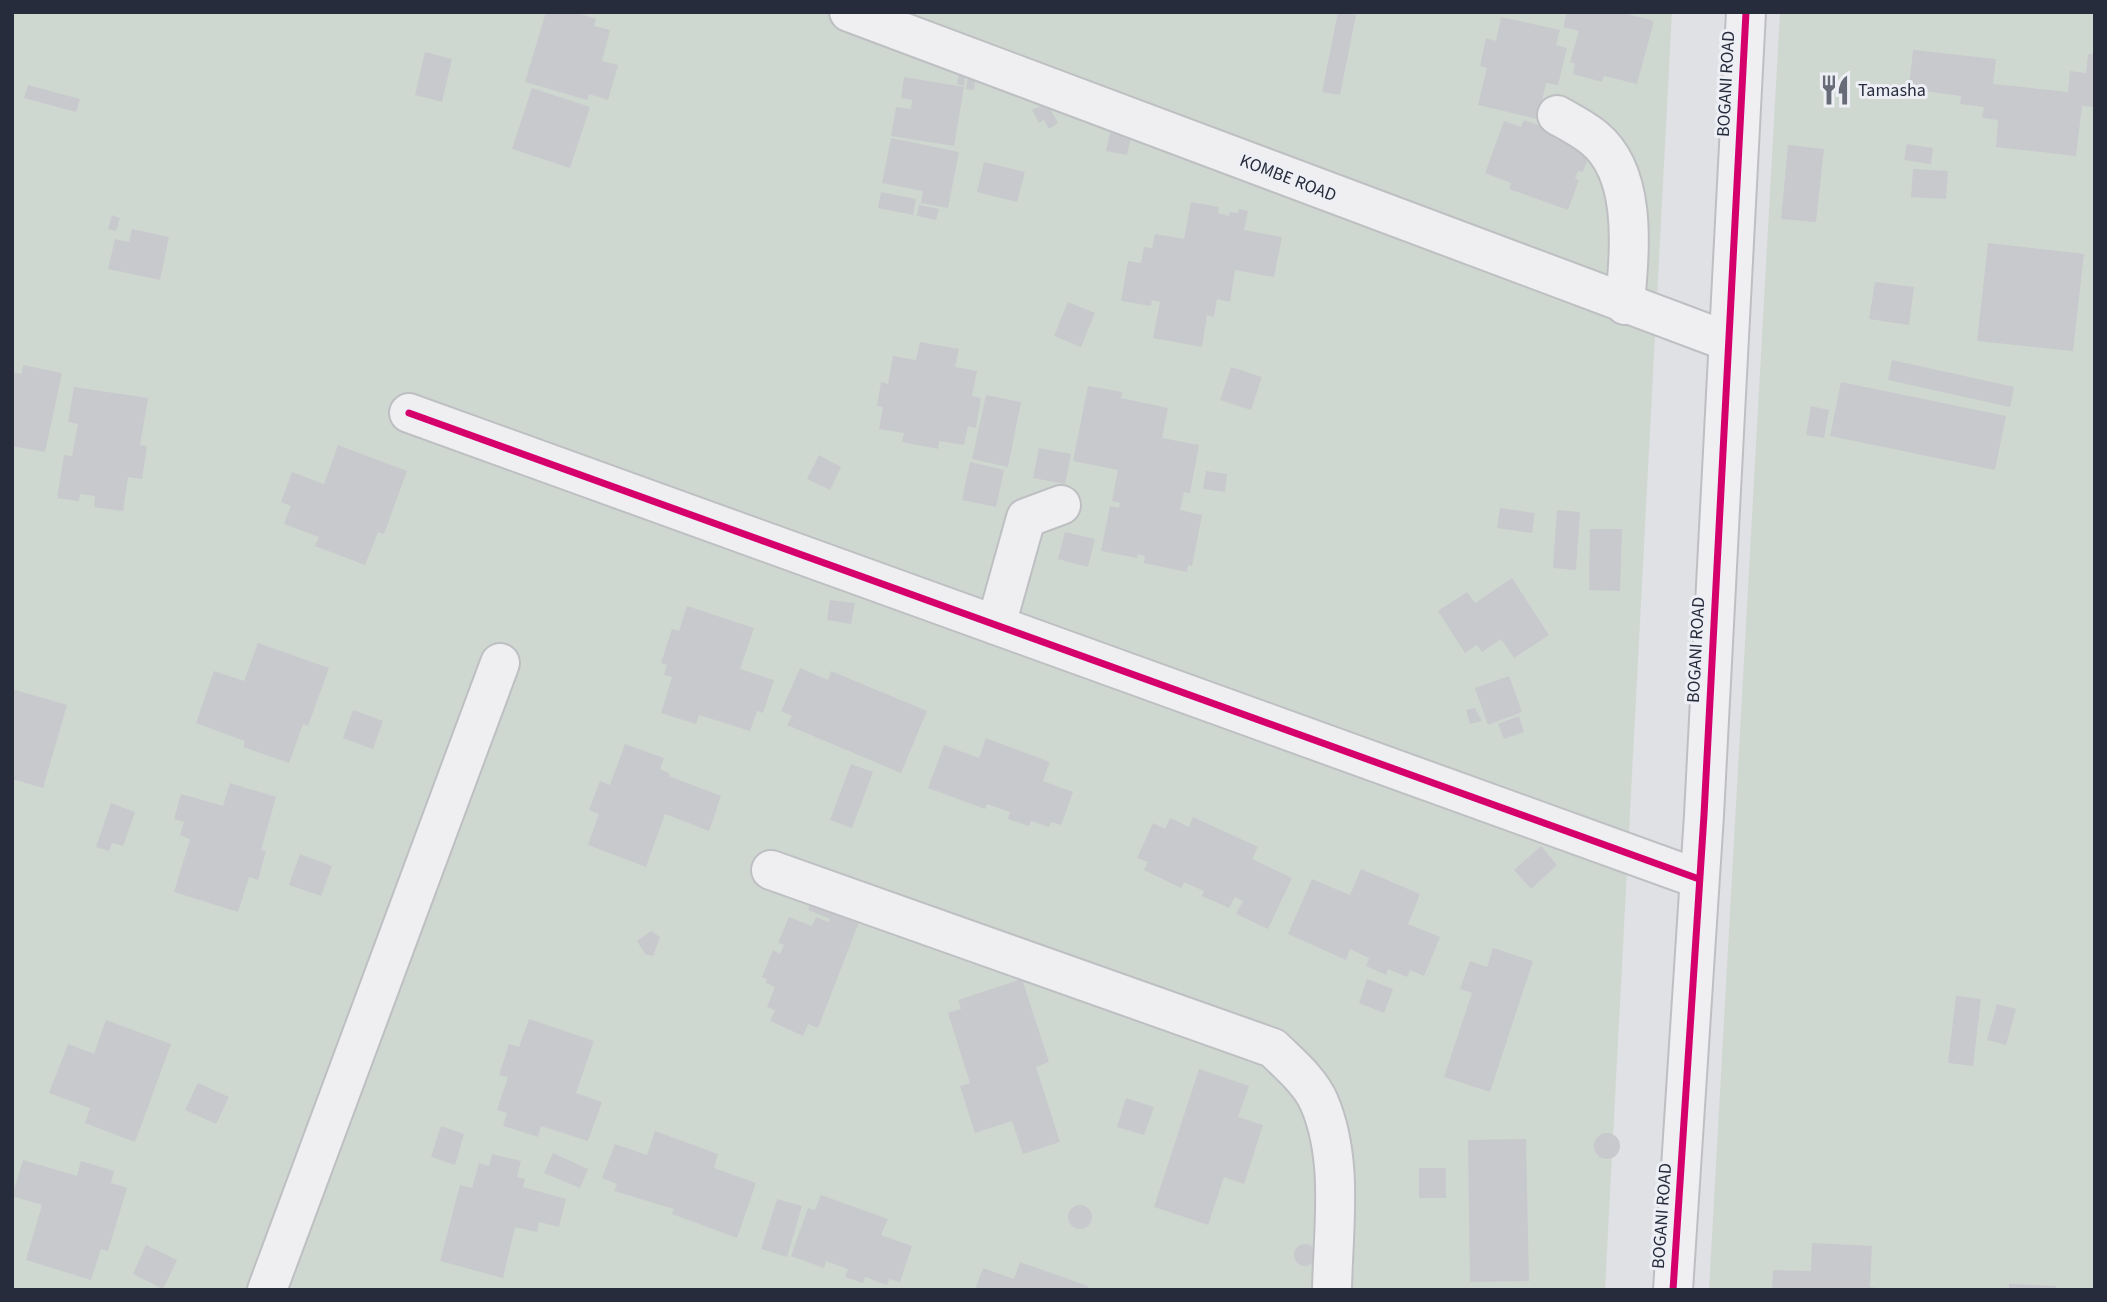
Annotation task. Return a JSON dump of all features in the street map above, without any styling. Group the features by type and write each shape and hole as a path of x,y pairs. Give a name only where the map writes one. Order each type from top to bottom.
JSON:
{"street":[{"name":"KOMBE ROAD","path":"849,12 1727,341"},
{"name":"BOGANI ROAD","path":"1673,1290 1699,879 1746,12"},
{"path":"1557,115 1594,139 1608,153 1617,173 1629,219 1625,305"},
{"path":"409,413 1699,879"},
{"path":"996,625 1026,518 1061,505"},
{"path":"267,1290 500,663"},
{"path":"771,870 1273,1048 1301,1076 1318,1100 1328,1132 1335,1170 1332,1290"}],"shaded area":[{"path":"12,12 1672,12 1605,1290 12,1290"},
{"path":"1780,12 2095,12 2095,1290 1709,1290"}],"building":[{"path":"546,12 575,12 596,19 594,26 610,30 602,61 618,65 608,100 589,94 587,100 525,82"},
{"path":"1338,12 1356,15 1340,95 1322,92"},
{"path":"1567,12 1620,12 1654,21 1637,84 1604,76 1602,82 1573,74 1575,64 1570,62 1579,31 1563,27"},
{"path":"1501,17 1560,30 1556,45 1567,48 1558,85 1546,83 1538,119 1478,105 1487,68 1480,66 1486,38 1496,41"},
{"path":"1913,50 1996,59 1993,84 2068,92 2070,71 2086,73 2088,54 2095,54 2095,107 2082,106 2076,156 1996,147 1998,120 1982,118 1984,107 1960,104 1961,96 1909,89"},
{"path":"425,52 452,59 442,102 415,95"},
{"path":"959,75 965,76 964,86 957,84"},
{"path":"968,76 976,77 974,90 966,89"},
{"path":"904,77 964,87 954,146 891,136 896,107 911,109 912,100 901,98"},
{"path":"28,85 80,99 76,112 24,98"},
{"path":"532,88 590,107 570,168 512,149"},
{"path":"1047,103 1058,123 1049,129 1044,120 1039,123 1032,110"},
{"path":"1524,120 1558,132 1555,139 1590,152 1583,172 1578,171 1575,179 1579,180 1568,210 1509,189 1511,183 1485,173 1504,121 1521,127"},
{"path":"1110,133 1131,136 1127,155 1106,151"},
{"path":"891,138 959,152 948,208 921,203 923,191 882,183"},
{"path":"1907,144 1933,148 1931,164 1904,160"},
{"path":"1788,145 1824,149 1816,222 1781,219"},
{"path":"984,162 1025,172 1017,202 977,192"},
{"path":"1913,169 1948,171 1946,199 1911,197"},
{"path":"881,192 916,199 913,215 878,208"},
{"path":"1191,202 1219,207 1218,213 1229,216 1230,212 1238,213 1239,209 1248,211 1244,230 1282,237 1274,277 1235,270 1230,302 1217,299 1214,317 1207,315 1202,347 1153,338 1160,302 1152,300 1151,306 1121,301 1128,261 1141,263 1144,247 1152,248 1155,234 1184,239"},
{"path":"919,205 939,209 936,220 917,216"},
{"path":"112,215 120,218 116,231 108,229"},
{"path":"132,229 169,237 160,280 108,269 115,239 129,242"},
{"path":"1988,243 2084,254 2073,351 1977,341"},
{"path":"1875,282 1914,287 1909,325 1869,319"},
{"path":"1068,302 1095,313 1081,347 1054,336"},
{"path":"920,342 959,349 955,367 977,371 972,396 981,398 976,428 968,426 964,445 939,441 938,449 902,442 904,433 879,429 883,407 877,406 881,382 888,384 893,356 916,360"},
{"path":"1892,360 2014,387 2010,407 1888,380"},
{"path":"23,365 62,373 45,452 12,446 12,372 22,374"},
{"path":"1231,367 1262,377 1251,410 1220,400"},
{"path":"1841,382 2006,416 1995,470 1830,436"},
{"path":"1088,386 1122,392 1121,398 1168,408 1162,438 1199,445 1190,493 1184,492 1180,510 1202,515 1192,566 1188,565 1187,572 1144,563 1145,556 1138,554 1137,558 1101,551 1110,506 1119,508 1120,503 1112,501 1118,470 1073,461"},
{"path":"74,387 148,398 140,445 147,446 142,479 128,477 123,511 94,507 95,496 80,494 79,501 57,498 64,455 72,456 78,424 68,422"},
{"path":"986,395 1021,402 1008,467 972,459"},
{"path":"1811,406 1829,410 1824,438 1806,435"},
{"path":"338,445 407,471 384,534 378,532 365,565 315,546 319,537 284,524 291,506 281,502 292,472 324,484"},
{"path":"1039,448 1071,454 1065,484 1033,478"},
{"path":"819,455 841,467 830,490 807,479"},
{"path":"970,462 1004,470 996,507 962,500"},
{"path":"1206,471 1227,474 1225,492 1203,489"},
{"path":"1500,508 1535,513 1532,533 1497,528"},
{"path":"1557,510 1580,512 1576,570 1553,568"},
{"path":"1590,529 1622,529 1620,591 1589,590"},
{"path":"1065,532 1095,539 1088,567 1058,559"},
{"path":"1512,578 1549,635 1514,658 1501,639 1482,652 1477,645 1465,653 1438,611 1467,592 1475,603"},
{"path":"830,600 855,603 851,624 827,620"},
{"path":"687,606 754,628 740,669 774,680 763,713 757,711 750,731 699,715 696,724 661,713 672,677 664,675 667,665 661,663 672,629 679,631"},
{"path":"258,643 329,668 308,726 303,724 289,763 243,747 245,741 196,723 214,671 244,681"},
{"path":"800,668 828,680 831,671 927,711 901,773 787,725 792,716 781,711"},
{"path":"1509,676 1522,712 1488,725 1475,688"},
{"path":"12,689 67,705 43,788 12,779"},
{"path":"1475,708 1482,721 1470,724 1466,710"},
{"path":"353,710 383,721 373,749 343,738"},
{"path":"1519,716 1524,732 1504,739 1498,724"},
{"path":"986,738 1050,762 1043,781 1073,792 1061,825 1051,822 1049,827 1031,821 1029,826 1008,819 1010,812 987,804 985,809 928,788 944,745 979,758"},
{"path":"625,744 664,758 660,769 670,774 669,776 721,796 709,831 665,814 646,867 588,845 599,814 589,810 600,781 610,785"},
{"path":"851,764 873,772 852,828 830,820"},
{"path":"230,783 276,797 261,850 266,851 258,880 249,877 238,912 174,892 190,839 180,835 184,822 174,819 181,794 223,806"},
{"path":"111,803 135,812 123,846 112,843 109,851 96,847"},
{"path":"1193,817 1258,847 1252,859 1292,878 1268,929 1236,914 1243,901 1235,897 1229,908 1202,896 1204,891 1184,882 1181,888 1144,870 1148,862 1137,858 1153,823 1165,829 1170,818 1189,827"},
{"path":"1541,846 1557,865 1531,889 1514,870"},
{"path":"300,854 332,866 321,896 289,885"},
{"path":"1361,869 1420,894 1408,924 1440,937 1424,976 1410,970 1407,977 1388,969 1386,975 1366,966 1369,958 1350,949 1346,960 1288,934 1312,879 1350,895"},
{"path":"817,889 864,909 818,1028 808,1024 803,1036 770,1021 775,1010 767,1007 775,987 766,983 767,979 762,977 773,950 780,954 784,945 778,943 789,917 812,926 816,917 829,922 830,919 808,910"},
{"path":"651,931 660,937 653,956 645,954 637,941"},
{"path":"1493,948 1533,961 1490,1092 1444,1077 1472,993 1460,989 1470,961 1487,967"},
{"path":"1022,979 1049,1062 1036,1067 1060,1142 1023,1154 1012,1121 975,1133 960,1086 970,1083 948,1013 961,1009 958,1000"},
{"path":"1367,979 1393,989 1384,1013 1359,1003"},
{"path":"1956,996 1981,999 1973,1066 1948,1063"},
{"path":"1997,1004 2016,1009 2006,1045 1987,1040"},
{"path":"529,1019 594,1041 576,1093 602,1102 588,1141 541,1126 538,1137 503,1126 507,1113 497,1110 508,1077 499,1075 509,1044 519,1047"},
{"path":"106,1020 171,1044 135,1142 85,1123 90,1108 49,1093 68,1044 94,1054"},
{"path":"1199,1069 1249,1086 1238,1117 1263,1125 1244,1184 1224,1177 1208,1225 1154,1207"},
{"path":"198,1083 229,1097 216,1124 185,1110"},
{"path":"1126,1098 1154,1107 1144,1135 1117,1127"},
{"path":"441,1126 464,1134 455,1165 431,1157"},
{"path":"655,1131 718,1154 714,1168 756,1183 737,1238 672,1214 674,1209 614,1191 617,1184 602,1178 615,1144 647,1155"},
{"path":"1607,1133 1616,1137 1620,1146 1616,1155 1607,1159 1598,1155 1594,1146 1598,1137"},
{"path":"1526,1139 1529,1281 1470,1282 1468,1140"},
{"path":"553,1153 588,1169 580,1188 544,1173"},
{"path":"492,1154 521,1161 517,1177 525,1179 523,1187 566,1199 559,1227 539,1222 537,1232 515,1227 503,1278 440,1261 460,1185 472,1188 479,1163 489,1166"},
{"path":"23,1160 77,1176 81,1161 114,1171 111,1183 127,1188 108,1251 101,1249 91,1280 26,1260 42,1205 12,1196"},
{"path":"1419,1168 1446,1168 1446,1198 1419,1198"},
{"path":"821,1195 888,1219 881,1235 912,1246 900,1282 889,1279 887,1285 865,1277 863,1283 845,1277 848,1269 826,1261 824,1268 791,1256 808,1208 815,1210"},
{"path":"777,1199 802,1206 787,1257 761,1249"},
{"path":"1080,1205 1088,1209 1092,1217 1088,1225 1080,1229 1072,1225 1068,1217 1072,1209"},
{"path":"1812,1243 1872,1246 1870,1287 1891,1290 1772,1290 1773,1270 1811,1271"},
{"path":"1305,1244 1313,1247 1316,1255 1313,1263 1305,1266 1297,1263 1294,1255 1297,1247"},
{"path":"146,1245 177,1260 163,1289 133,1274"},
{"path":"1020,1262 1088,1286 1087,1290 975,1290 983,1268 1014,1279"},
{"path":"2009,1284 2056,1286 2055,1290 2009,1290"}],"cycle path":[{"path":"1673,1290 1704,815 1746,12"},
{"path":"409,413 1699,879"}],"place":[{"name":"Tamasha","path":"1835,90"}]}
